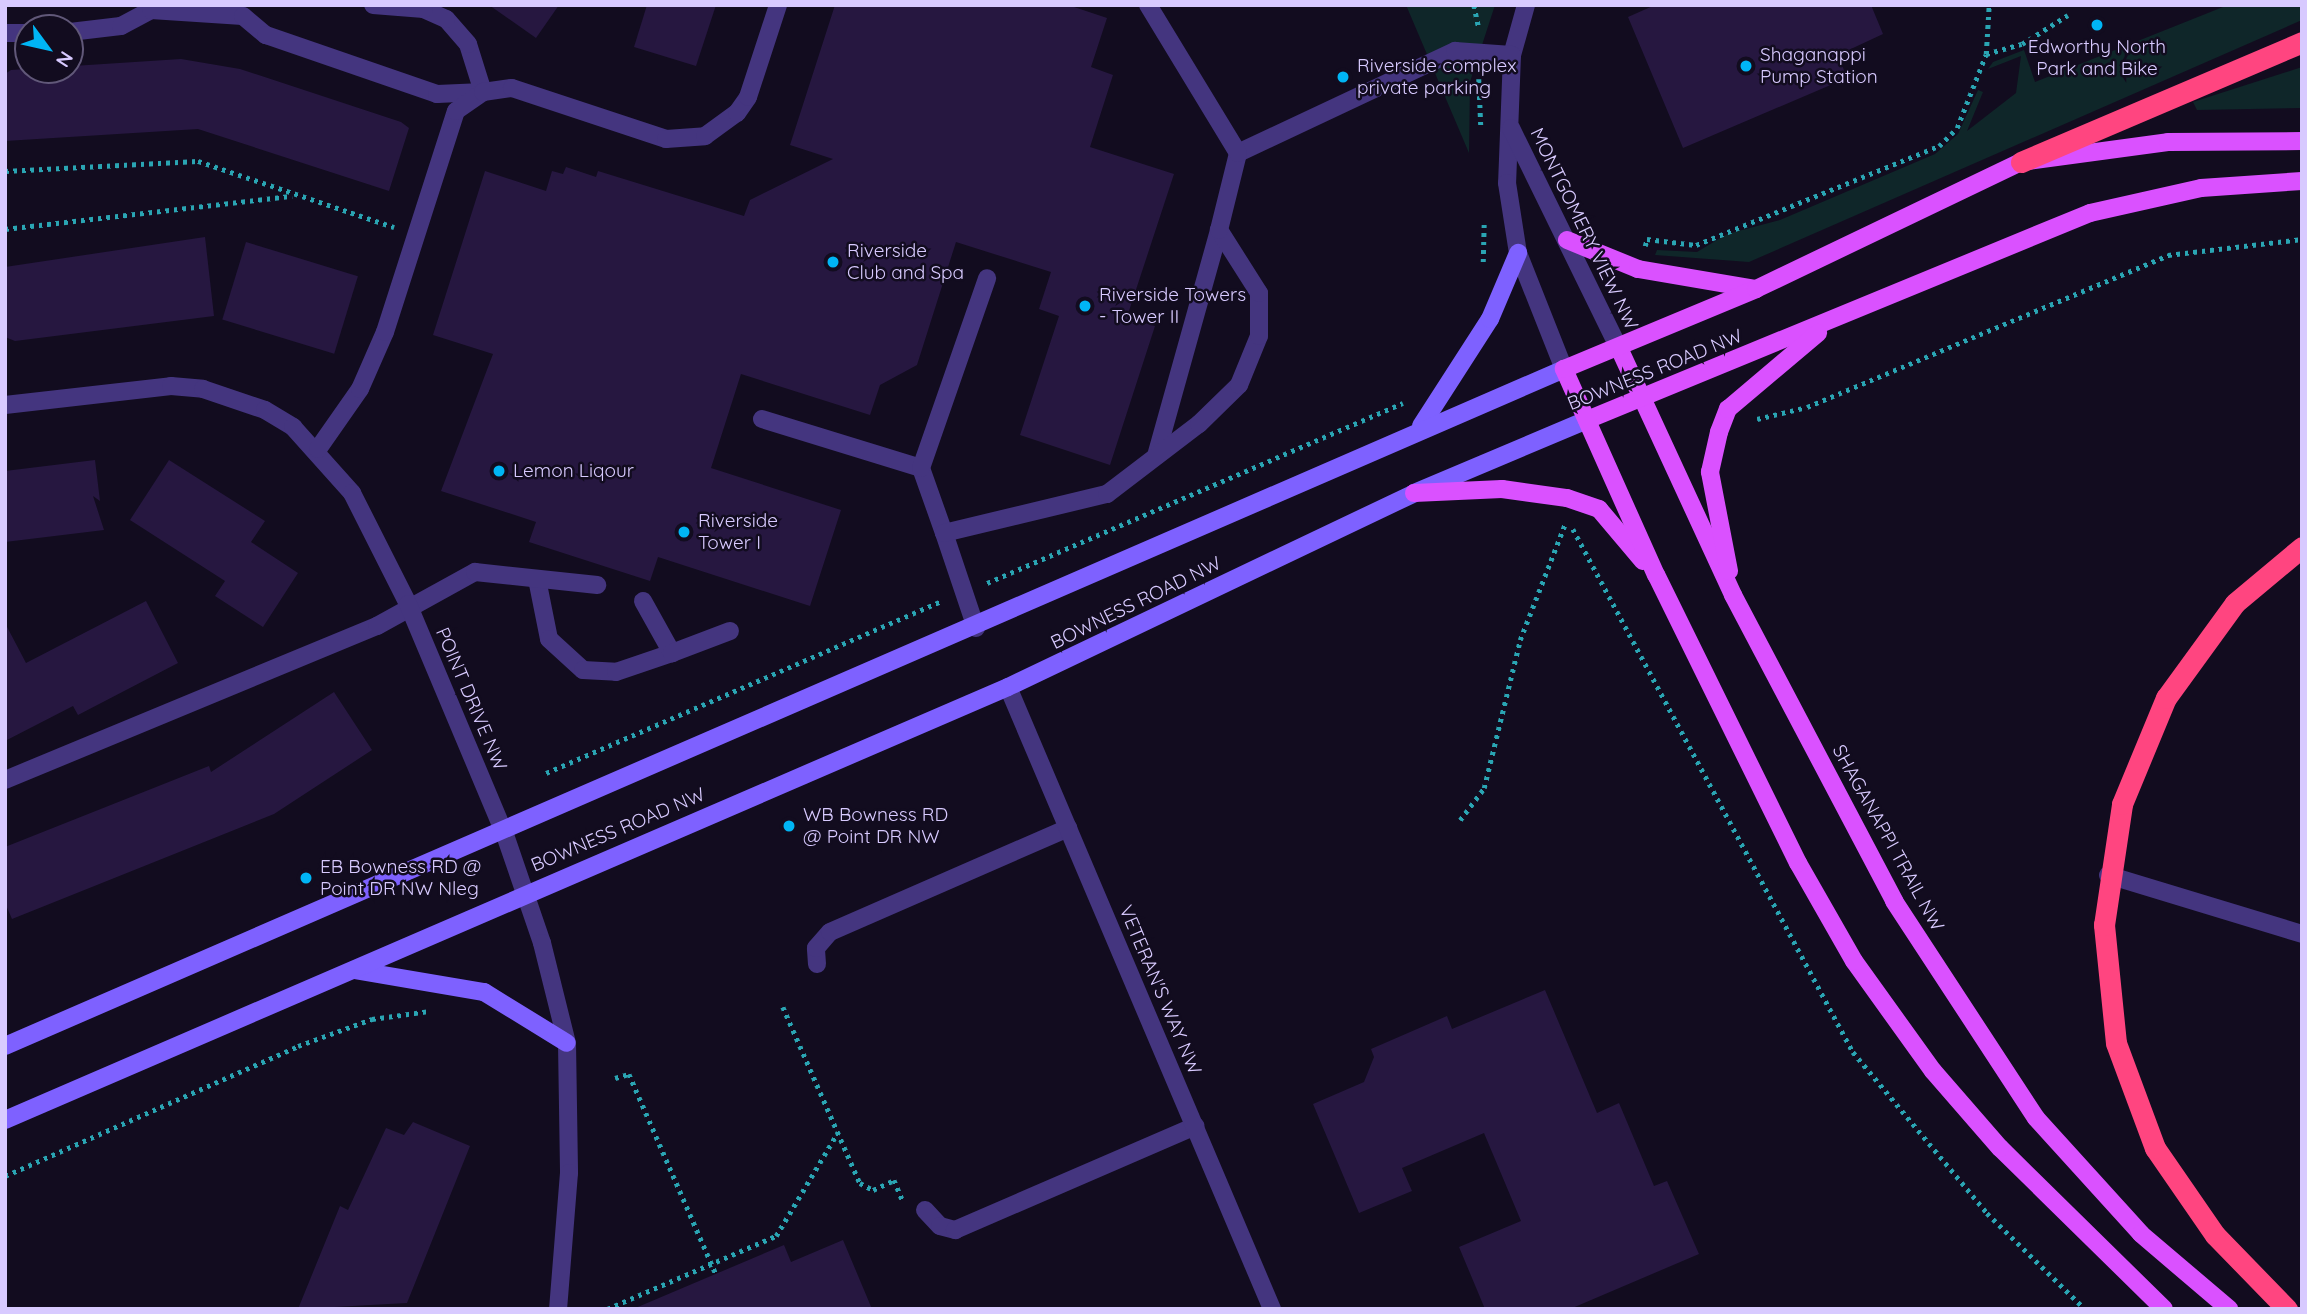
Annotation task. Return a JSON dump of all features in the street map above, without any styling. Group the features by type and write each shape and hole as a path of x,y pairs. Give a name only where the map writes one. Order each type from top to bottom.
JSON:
{"highway":[{"path":"2021,162 2302,41"},
{"path":"2287,1309 2215,1235 2146,1127 2116,1043 2104,925 2108,876 2122,804 2166,698 2235,603 2302,547"}],"main road":[{"name":"BOWNESS ROAD NW","path":"5,1046 976,628 1421,426 1619,348 1756,289 2021,162 2168,142 2302,141"},
{"name":"BOWNESS ROAD NW","path":"5,1120 354,970 528,891 1008,687 1414,493 1640,398 1830,323 2090,213 2201,188 2302,181"},
{"path":"1567,240 1638,269 1756,289"},
{"path":"1421,426 1490,318 1518,253"},
{"path":"1733,595 1710,472 1719,432 1728,410 1830,323"},
{"name":"SHAGANAPPI TRAIL NW","path":"1619,348 1733,595 1894,901 2036,1118 2141,1234 2229,1309"},
{"path":"1564,369 1656,575 1798,863 1854,961 1933,1071 2000,1148 2164,1309"},
{"path":"1414,493 1502,489 1567,498 1599,509 1656,575"},
{"path":"354,970 484,992 567,1043"}],"street":[{"path":"243,16 258,5"},
{"path":"373,5 424,9 446,19 468,44 484,92"},
{"path":"84,30 121,26 148,8 243,16 266,34 437,94 527,90 666,139 705,135 722,126 748,97 778,5"},
{"path":"1148,5 1238,153 1156,456"},
{"name":"MONTGOMERY VIEW NW","path":"1526,5 1512,55 1507,183 1518,253 1564,369"},
{"path":"1238,153 1455,51 1512,55"},
{"path":"318,449 360,389 386,332 447,126 484,92"},
{"name":"MONTGOMERY VIEW NW","path":"1511,128 1619,348"},
{"path":"944,533 1107,494 1239,385 1259,336 1259,293 1219,230"},
{"path":"976,628 921,468 987,278"},
{"name":"POINT DRIVE NW","path":"5,405 171,386 203,389 265,410 318,449 352,493 408,604 505,832 528,891 567,1043 569,1173 558,1309"},
{"path":"762,419 921,468"},
{"path":"5,780 377,626 408,604 475,572 597,585"},
{"path":"537,579 550,639 583,670 616,673 730,631"},
{"path":"643,601 672,653"},
{"name":"VETERAN'S WAY NW","path":"1008,687 1272,1309"},
{"path":"817,964 816,948 830,932 1068,828"},
{"path":"2108,876 2302,934"},
{"path":"925,1210 940,1226 955,1230 1195,1126"}],"path":[{"path":"1643,252 1647,239 1696,245 1771,219 1939,146 1957,128 1986,54 1989,5"},
{"path":"1986,54 2022,44 2068,15"},
{"path":"5,171 198,161 296,196 415,232"},
{"path":"5,229 296,196"},
{"path":"1750,416 1765,422 1807,407 2168,255 2302,239"},
{"path":"546,773 1385,413 1414,394"},
{"path":"1460,820 1484,788 1520,640 1566,520"},
{"path":"783,1007 860,1183 873,1190 894,1180 905,1204"},
{"path":"5,1176 298,1045 372,1019 445,1012"},
{"path":"615,1078 629,1074 716,1274"},
{"path":"607,1309 776,1236 838,1132"}],"green space":[{"path":"1406,5 1495,5 1470,82 1469,153"},
{"path":"2228,5 2302,5 2302,20 1749,262 1655,255 1657,250 1697,252 1727,234 1780,220 1935,154 1958,134 1978,90 1983,92 1967,131 2016,93 2021,56 1988,69 1993,62 2024,50 2035,82"},
{"path":"2302,67 2302,108 2197,110 2193,102"}],"building":[{"path":"489,5 559,5 536,38"},
{"path":"647,5 716,5 696,66 634,47"},
{"path":"835,5 1068,5 1107,18 1091,67 1113,75 1090,147 1174,174 1127,317 1155,326 1110,465 1020,435 1059,316 1039,309 1051,272 956,242 917,365 880,385 870,415 741,374 711,468 841,510 810,606 658,557 650,581 529,542 536,522 441,491 493,354 433,335 485,171 546,191 552,171 563,174 566,167 596,177 598,171 744,216 750,200 833,159 790,145"},
{"name":"Shaganappi Pump Station","path":"1655,5 1871,5 1883,34 1838,55 1847,78 1683,148 1628,17"},
{"path":"181,59 240,69 401,122 409,128 389,191 198,129 5,141 5,74 14,70 14,84 84,84 84,65"},
{"path":"205,237 214,316 15,341 5,337 5,267"},
{"path":"246,242 358,276 334,354 222,319"},
{"path":"95,460 100,501 93,496 104,530 5,542 5,471"},
{"path":"169,460 265,521 251,542 298,573 263,627 215,596 225,581 130,520"},
{"path":"146,601 178,663 78,715 73,706 5,741 5,623 26,663"},
{"path":"334,692 372,750 274,814 12,919 5,903 5,847 209,766 211,772"},
{"path":"1545,990 1597,1113 1619,1103 1654,1186 1667,1181 1699,1254 1570,1309 1485,1309 1459,1247 1521,1221 1484,1133 1402,1168 1412,1191 1359,1213 1313,1104 1364,1082 1374,1057 1371,1049 1447,1016 1452,1029"},
{"path":"413,1122 470,1146 407,1303 298,1309 340,1206 348,1210 386,1128 404,1135"},
{"path":"843,1240 872,1309 633,1309 784,1245 791,1262"}],"place":[{"name":"Edworthy North Park and Bike","path":"2097,25"},
{"name":"Shaganappi Pump Station","path":"1746,66"},
{"name":"Riverside complex private parking","path":"1343,77"},
{"name":"Riverside Club and Spa","path":"833,262"},
{"name":"Riverside Towers - Tower II","path":"1085,306"},
{"name":"Lemon Liqour","path":"499,471"},
{"name":"Riverside Tower I","path":"684,532"},
{"name":"WB Bowness RD @ Point DR NW","path":"789,826"},
{"name":"EB Bowness RD @ Point DR NW Nleg","path":"306,878"}]}
